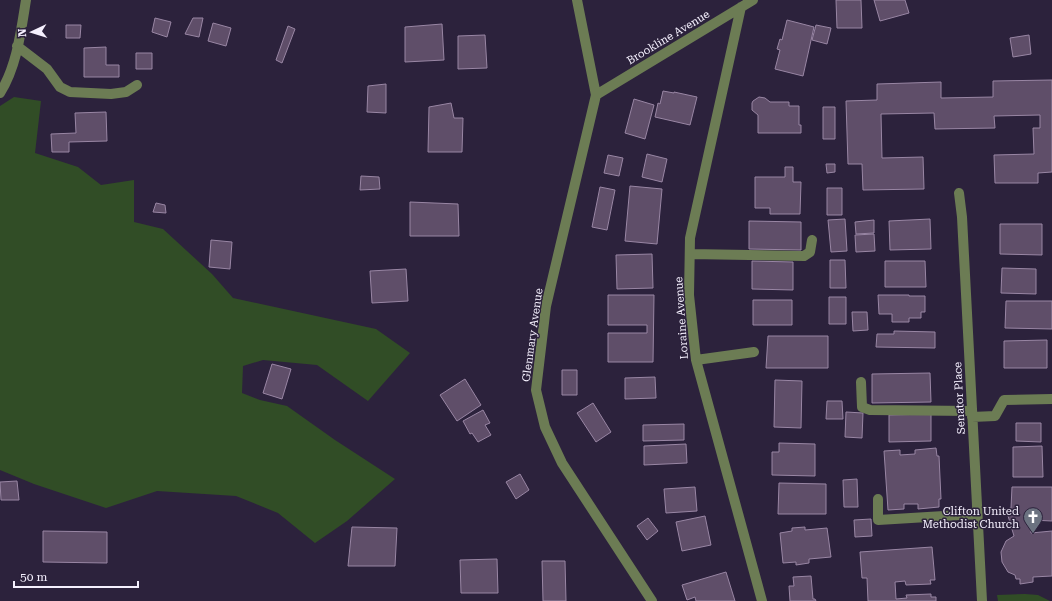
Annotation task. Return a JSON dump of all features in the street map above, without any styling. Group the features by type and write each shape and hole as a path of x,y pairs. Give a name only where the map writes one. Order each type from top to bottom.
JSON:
{"street":[{"path":"0,93 7,82 17,46 26,0"},
{"name":"Glenmary Avenue","path":"577,0 596,95 546,306 536,390 545,427 562,463 652,601"},
{"name":"Brookline Avenue","path":"596,95 753,0"},
{"name":"Loraine Avenue","path":"741,7 690,238 689,295 696,360 762,601"},
{"path":"17,46 47,69 60,87 70,92 111,94 126,92 137,85"},
{"name":"Senator Place","path":"959,193 962,217 982,601"},
{"path":"690,254 804,256 810,252 812,240"},
{"path":"696,360 754,352"},
{"path":"861,382 862,407 870,410 995,416 1004,400 1052,399"},
{"path":"878,499 878,520 977,514"}],"green space":[{"path":"14,97 41,101 35,153 78,167 101,185 134,180 134,222 163,229 212,274 233,298 376,329 410,353 368,401 317,365 263,360 243,366 242,393 260,400 287,406 335,440 395,479 347,521 315,543 278,513 236,496 157,491 106,508 34,484 0,470 0,106"},
{"path":"997,595 1038,595 1050,601 998,601"}],"building":[{"path":"836,0 861,0 862,28 837,28"},
{"path":"874,0 905,0 909,13 880,21"},
{"path":"155,18 171,22 167,37 152,32"},
{"path":"193,18 203,18 199,37 185,34"},
{"path":"787,20 814,27 803,76 775,69 780,50 777,49 780,39 782,40"},
{"path":"213,23 231,28 226,46 208,41"},
{"path":"442,24 444,60 405,62 405,27"},
{"path":"66,25 81,25 80,38 66,38"},
{"path":"816,25 831,28 827,44 812,40"},
{"path":"288,26 295,29 282,63 276,60"},
{"path":"485,35 487,68 458,69 458,36"},
{"path":"1029,35 1031,54 1013,57 1010,38"},
{"path":"106,47 106,65 119,65 119,77 84,77 84,48"},
{"path":"136,53 152,53 152,69 136,69"},
{"path":"1052,80 1052,172 1038,173 1038,183 995,183 994,155 1034,154 1033,128 1040,128 1040,115 994,116 995,128 935,129 934,113 881,114 882,158 923,157 924,189 863,190 862,164 848,164 846,101 877,100 877,84 941,82 941,98 993,97 993,81"},
{"path":"386,84 386,113 367,112 368,86"},
{"path":"663,91 697,97 690,125 655,117 658,103 660,104"},
{"path":"759,97 765,98 770,102 789,102 789,106 799,106 799,125 801,125 801,133 758,133 758,115 752,110 752,103"},
{"path":"634,99 654,105 645,139 625,133"},
{"path":"451,103 454,118 463,118 462,152 428,152 429,107"},
{"path":"823,107 835,107 835,139 823,139"},
{"path":"106,112 107,141 69,142 69,152 52,152 51,134 76,133 75,113"},
{"path":"647,154 667,159 662,182 642,177"},
{"path":"608,155 623,158 619,176 604,173"},
{"path":"826,164 835,164 835,172 827,173"},
{"path":"785,167 793,167 793,182 801,182 800,214 770,214 770,208 755,208 755,177 785,177"},
{"path":"361,176 379,177 380,189 360,190"},
{"path":"630,186 662,189 657,244 625,241"},
{"path":"600,187 615,190 607,230 592,227"},
{"path":"827,188 842,188 842,215 827,215"},
{"path":"410,202 458,204 459,236 410,236"},
{"path":"156,203 165,205 166,213 153,212"},
{"path":"845,219 847,251 831,252 828,220"},
{"path":"930,219 931,249 890,250 889,221"},
{"path":"874,220 874,233 856,234 855,222"},
{"path":"749,221 801,222 801,250 749,249"},
{"path":"1000,224 1042,224 1042,255 1000,254"},
{"path":"874,234 875,251 856,252 855,235"},
{"path":"211,240 232,242 230,269 209,267"},
{"path":"652,254 653,288 617,289 616,255"},
{"path":"830,260 845,260 846,288 830,288"},
{"path":"752,261 793,262 793,290 752,289"},
{"path":"885,261 925,261 926,287 885,287"},
{"path":"1002,268 1036,269 1036,294 1001,293"},
{"path":"406,269 408,301 372,303 370,271"},
{"path":"608,295 654,295 653,362 608,362 608,333 647,333 647,325 608,325"},
{"path":"878,295 925,296 925,312 921,312 921,318 909,318 909,322 892,322 892,314 879,314"},
{"path":"829,297 846,297 846,324 829,324"},
{"path":"753,300 792,300 792,325 753,325"},
{"path":"1006,301 1052,301 1052,329 1005,328"},
{"path":"852,312 867,312 868,330 853,331"},
{"path":"894,331 935,332 935,348 876,347 877,334 894,334"},
{"path":"768,336 828,336 828,368 766,368"},
{"path":"1047,340 1047,368 1004,368 1004,341"},
{"path":"272,364 291,369 282,399 263,393"},
{"path":"562,370 577,370 577,395 562,395"},
{"path":"930,373 931,402 872,403 872,374"},
{"path":"655,377 656,398 625,399 625,378"},
{"path":"465,379 481,405 457,421 440,395"},
{"path":"775,380 802,381 801,428 774,427"},
{"path":"827,401 842,401 843,419 826,419"},
{"path":"593,403 611,432 596,442 577,413"},
{"path":"483,410 490,423 485,425 491,435 478,442 472,433 470,434 463,421"},
{"path":"846,412 863,413 862,438 845,437"},
{"path":"931,414 931,441 889,442 889,415"},
{"path":"1016,423 1041,423 1041,442 1016,441"},
{"path":"684,424 684,440 643,441 643,425"},
{"path":"779,443 815,444 815,476 772,475 772,452 779,452"},
{"path":"686,444 687,463 644,465 644,446"},
{"path":"1042,446 1043,477 1013,477 1013,447"},
{"path":"936,448 937,456 939,456 941,499 939,499 939,507 918,509 918,504 904,504 904,509 888,510 884,451 900,450 900,455 915,454 915,450"},
{"path":"520,474 529,490 516,499 506,482"},
{"path":"857,479 858,507 844,507 843,480"},
{"path":"17,481 19,500 1,500 0,482"},
{"path":"779,483 826,484 826,514 778,514"},
{"path":"695,487 697,511 666,513 664,489"},
{"name":"Clifton United Methodist Church","path":"1012,487 1052,487 1052,521 1031,520 1031,533 1052,531 1052,576 1033,577 1033,582 1020,584 1020,579 1016,579 1015,575 1008,572 1002,562 1001,552 1006,541 1014,536 1006,509 1011,508"},
{"path":"705,516 711,545 682,551 676,522"},
{"path":"648,518 658,531 647,540 637,526"},
{"path":"871,519 872,536 855,537 854,520"},
{"path":"352,527 397,528 395,566 348,566"},
{"path":"805,527 805,530 827,528 831,557 809,559 809,563 796,565 796,562 783,563 780,533 792,531 792,528"},
{"path":"43,531 107,532 107,563 43,562"},
{"path":"932,547 935,580 930,580 931,584 906,585 905,581 895,582 896,599 907,598 906,595 931,594 931,597 936,597 936,601 868,601 867,578 862,578 860,552"},
{"path":"497,559 498,593 461,593 460,560"},
{"path":"542,561 565,561 566,601 543,601"},
{"path":"726,572 735,601 696,601 695,597 687,600 682,585"},
{"path":"811,576 813,599 816,601 790,601 789,586 794,586 793,577"}],"place":[{"name":"Clifton United Methodist Church","path":"1033,534"}]}
